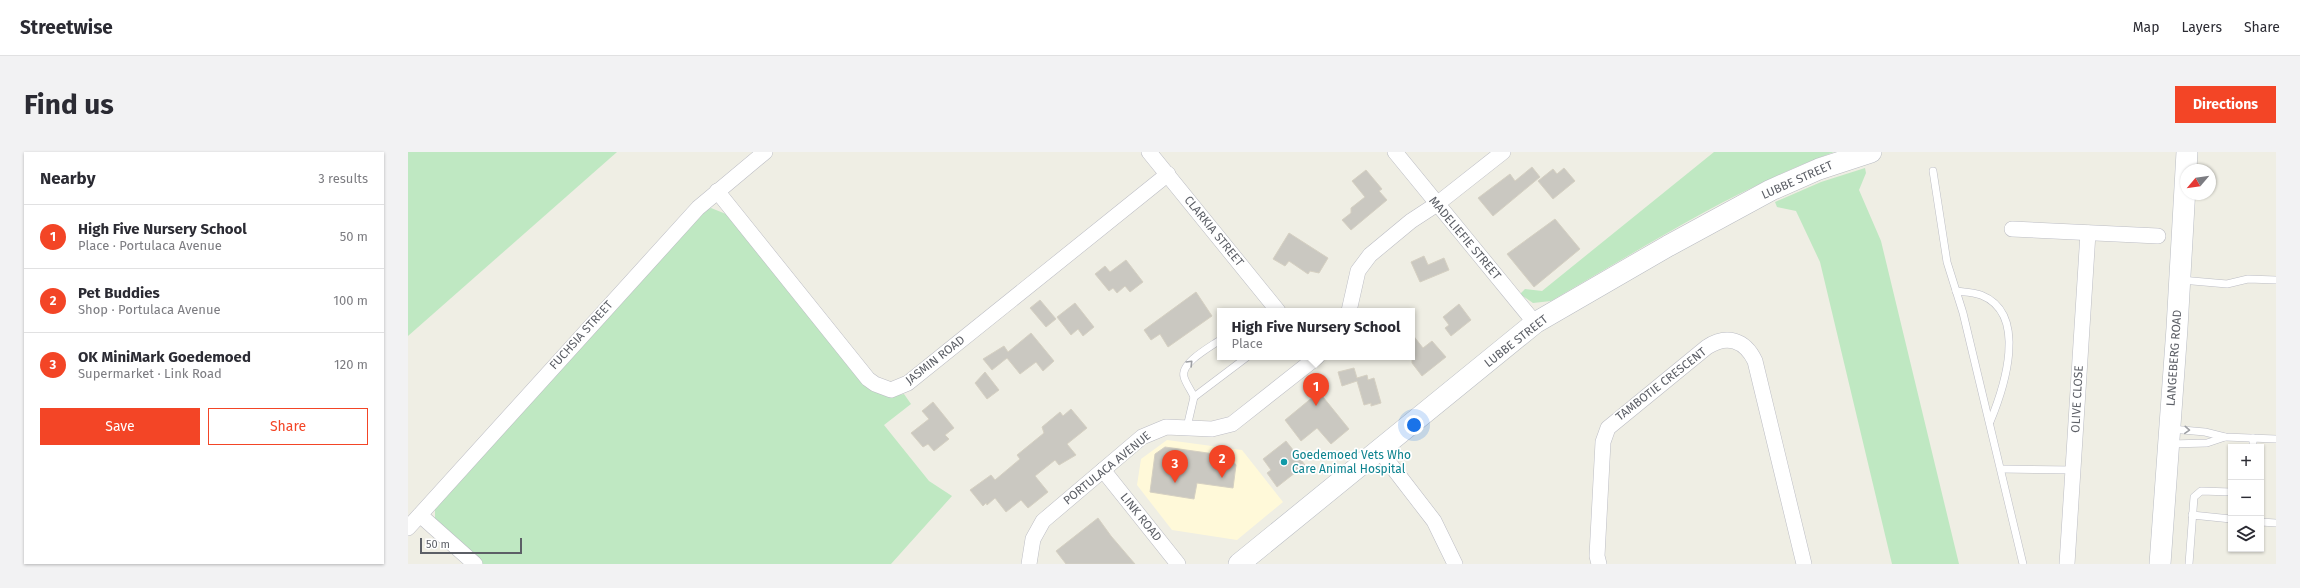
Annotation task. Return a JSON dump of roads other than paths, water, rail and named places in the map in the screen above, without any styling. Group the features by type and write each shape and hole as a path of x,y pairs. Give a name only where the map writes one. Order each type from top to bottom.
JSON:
{"main road":[{"name":"LUBBE STREET","path":"1240,564 1535,323 1668,246 1771,190 1819,169 1871,152"},
{"name":"LANGEBERG ROAD","path":"2160,564 2187,152"}],"street":[{"name":"FUCHSIA STREET","path":"408,528 656,252 717,191 765,152"},
{"name":"CLARKIA STREET","path":"1149,152 1276,308"},
{"name":"MADELIEFIE STREET","path":"1395,152 1535,323"},
{"path":"1350,308 1358,271 1362,263 1411,221 1437,204 1503,152"},
{"name":"JASMIN ROAD","path":"717,191 868,379 875,384 891,390 908,383 1168,174"},
{"path":"2012,228 2158,236"},
{"name":"OLIVE CLOSE","path":"2067,564 2088,233"},
{"name":"TAMBOTIE CRESCENT","path":"1600,564 1597,556 1603,442 1608,428 1707,347 1714,343 1728,340 1742,344 1750,352 1755,361 1804,564"},
{"name":"PORTULACA AVENUE","path":"1029,564 1033,539 1044,520 1151,432 1166,427 1212,429 1232,424 1312,360"},
{"path":"1380,451 1434,521 1455,564"},
{"name":"LINK ROAD","path":"1103,470 1178,564"},
{"path":"420,515 475,564"}],"lane":[{"path":"1933,171 1947,262 1990,422 2023,564"},
{"path":"2179,280 2227,284 2248,279 2276,280"},
{"path":"1956,292 1981,295 1990,300 2002,313 2006,324 2009,349 2006,374 1990,422"},
{"path":"1187,427 1194,397 1184,376 1185,368 1192,360 1217,342"},
{"path":"1194,397 1243,360"},
{"path":"2168,436 2205,432 2226,437 2276,439"},
{"path":"2168,436 2207,443 2226,437"},
{"path":"2253,438 2253,444"},
{"path":"2001,469 2073,470"},
{"path":"2189,564 2194,497 2197,493 2204,490 2228,492"},
{"path":"2192,515 2228,519"},
{"path":"2264,522 2276,523"}],"place":[{"name":"High Five Nursery School","path":"1316,406"},
{"name":"Goedemoed Vets Who Care Animal Hospital","path":"1284,462"},
{"name":"Pet Buddies","path":"1222,478"},
{"name":"OK MiniMark Goedemoed","path":"1175,483"}]}
